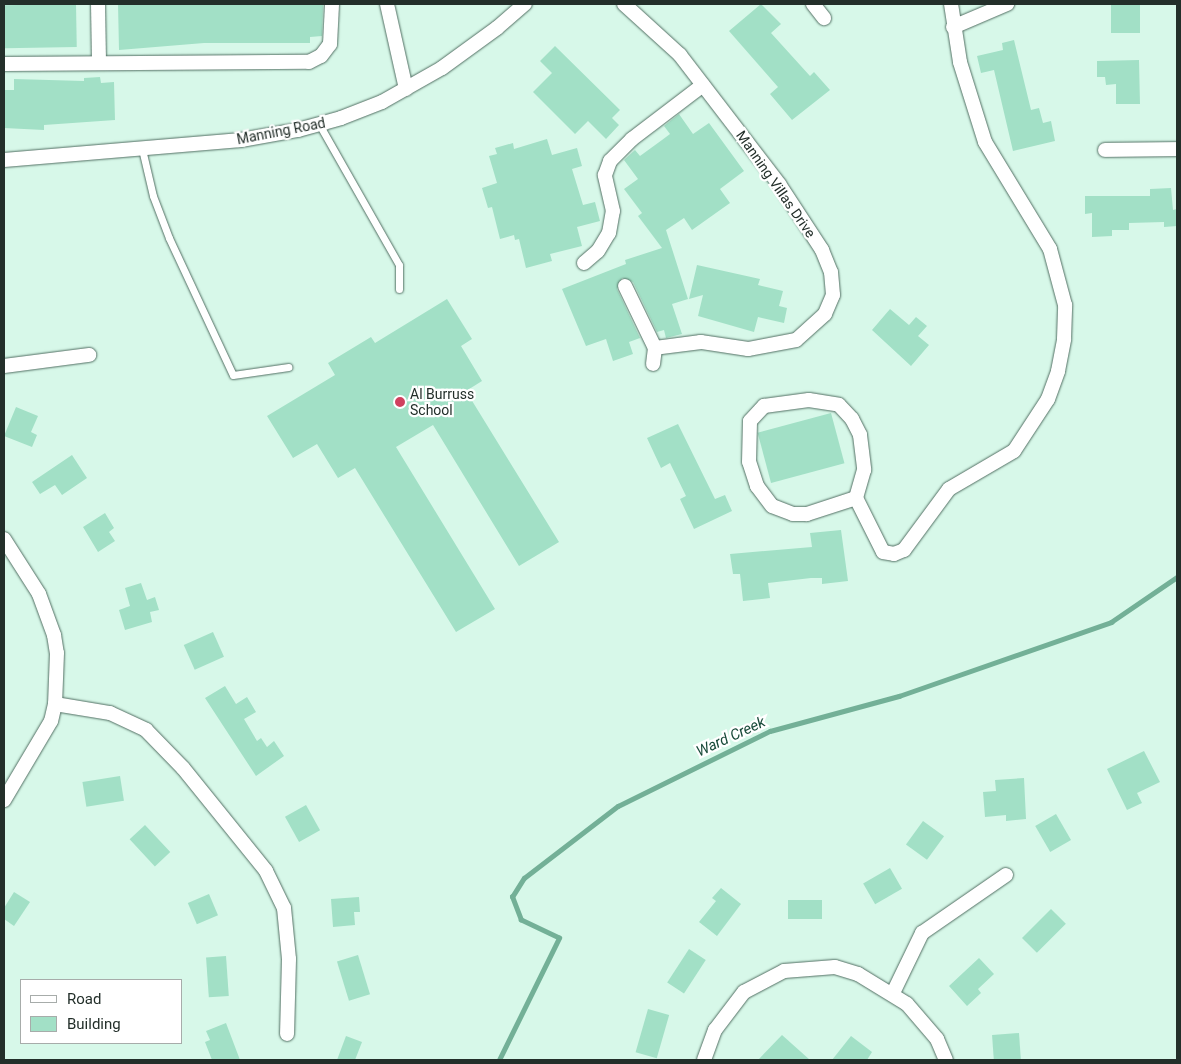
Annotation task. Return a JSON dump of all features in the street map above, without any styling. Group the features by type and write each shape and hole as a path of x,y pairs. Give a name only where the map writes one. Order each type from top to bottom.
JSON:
{"street":[{"path":"98,4 99,64"},
{"path":"4,64 313,61 325,53 332,39 332,4"},
{"path":"387,4 406,89"},
{"name":"Manning Road","path":"4,160 260,137 319,124 361,111 406,89 472,48 525,4"},
{"name":"Manning Villas Drive","path":"624,4 680,55 779,184 822,250 831,272 834,295 825,314 796,340 748,349 701,342 655,348"},
{"path":"813,4 824,18"},
{"path":"856,498 807,514 793,514 772,506 757,486 749,462 750,421 764,406 809,400 839,405 852,419 860,435 864,470 856,498 883,552 894,554 904,550 949,489 1014,451 1048,398 1058,371 1064,339 1065,305 1050,248 985,142 952,27 951,4"},
{"path":"952,27 1007,4"},
{"path":"584,263 598,251 609,233 613,211 604,175 610,161 632,139 703,85"},
{"path":"1105,150 1177,149"},
{"path":"626,286 655,348 653,364"},
{"path":"4,366 89,355"},
{"path":"4,539 39,594 54,635 55,704 42,739 4,800"},
{"path":"55,704 110,713 146,730 183,768 266,871 284,908 289,959 287,1034"},
{"path":"892,993 922,933 1006,875"},
{"path":"704,1060 715,1030 744,992 784,971 835,967 858,974 892,993 907,1004 937,1039 946,1060"}],"lane":[{"path":"319,124 399,265 399,289"},
{"path":"142,149 153,196 169,238 233,375 288,367"}],"building":[{"path":"76,4 77,47 5,48 4,5"},
{"path":"118,4 323,4 322,36 310,37 310,43 204,43 119,50"},
{"path":"761,4 781,24 771,33 810,76 814,72 830,90 792,120 770,94 778,87 729,31"},
{"path":"1111,4 1140,4 1140,33 1111,33"},
{"path":"1014,40 1031,110 1039,108 1043,123 1051,121 1055,141 1013,151 994,70 981,73 977,56 1003,50 1002,43"},
{"path":"555,46 620,110 612,118 619,125 606,139 588,121 575,134 533,92 552,73 540,61"},
{"path":"1139,60 1140,104 1116,104 1116,84 1106,85 1105,77 1097,77 1097,61"},
{"path":"100,77 101,83 114,82 115,120 44,125 44,130 4,128 4,90 14,90 14,79 84,81 84,78"},
{"path":"679,114 693,134 709,123 744,171 720,189 730,203 692,230 684,218 666,230 688,299 672,304 682,334 666,338 664,330 657,332 633,282 622,278 617,289 640,338 629,342 633,354 613,361 606,339 586,346 562,289 626,264 625,260 662,248 638,216 642,213 624,189 638,179 624,160 635,150 640,156 670,134 664,126"},
{"path":"547,139 552,155 577,148 582,166 572,169 583,205 595,202 600,221 577,227 582,246 550,254 552,261 526,268 519,239 515,240 514,235 500,239 492,207 488,208 482,188 497,183 489,156 497,154 495,148 513,143 514,149"},
{"path":"1171,188 1173,210 1177,209 1177,226 1164,227 1164,222 1129,223 1129,230 1112,230 1112,236 1092,237 1092,213 1085,214 1085,196 1150,196 1150,189"},
{"path":"697,265 760,279 758,285 783,291 779,306 787,308 784,323 758,317 754,332 698,316 703,295 689,299"},
{"path":"447,299 472,339 461,346 482,381 466,391 559,542 519,566 433,425 396,447 495,609 456,632 355,468 338,478 317,444 293,458 267,416 335,375 328,363 371,337 375,343"},
{"path":"890,309 909,325 916,317 927,326 918,336 929,345 911,366 872,330"},
{"path":"16,407 38,416 31,432 37,435 32,447 4,436"},
{"path":"831,413 844,463 771,483 758,433"},
{"path":"678,424 715,499 725,495 732,511 694,529 680,499 686,496 670,463 661,468 647,438"},
{"path":"72,455 87,478 62,495 55,485 40,494 32,482"},
{"path":"105,513 114,528 109,532 115,541 98,552 83,527"},
{"path":"841,530 848,581 822,584 822,578 811,578 768,583 770,598 743,601 740,574 733,574 730,554 812,547 810,533"},
{"path":"141,583 147,600 155,597 159,610 150,612 152,622 125,630 119,610 130,606 125,588"},
{"path":"213,632 224,657 195,670 184,645"},
{"path":"225,686 236,704 247,697 256,712 244,719 257,741 261,738 267,747 274,741 284,756 256,776 205,698"},
{"path":"1144,751 1160,782 1137,793 1142,803 1127,810 1107,769"},
{"path":"120,776 124,801 86,807 82,782"},
{"path":"1024,778 1026,819 1006,821 1006,815 985,817 983,792 996,791 995,780"},
{"path":"306,805 320,830 299,842 285,817"},
{"path":"1056,814 1071,840 1050,852 1035,826"},
{"path":"923,821 944,836 927,860 906,844"},
{"path":"145,825 170,852 155,866 130,839"},
{"path":"890,868 902,889 875,904 863,884"},
{"path":"721,888 741,904 717,936 699,922 716,901 712,898"},
{"path":"14,892 30,902 14,926 4,919 4,908"},
{"path":"209,894 218,915 197,924 188,903"},
{"path":"359,897 360,912 354,912 355,925 333,927 331,899"},
{"path":"788,900 822,900 822,919 788,919"},
{"path":"1051,909 1066,924 1037,953 1022,938"},
{"path":"689,949 706,960 684,993 667,983"},
{"path":"358,955 370,994 349,1001 337,961"},
{"path":"226,956 229,996 209,997 206,957"},
{"path":"979,958 994,974 978,989 981,993 967,1006 949,986"},
{"path":"648,1009 669,1015 657,1058 636,1052"},
{"path":"226,1023 240,1060 212,1060 205,1042 210,1040 206,1031"},
{"path":"1019,1033 1021,1060 994,1060 992,1035"},
{"path":"782,1035 810,1060 758,1060"},
{"path":"346,1036 362,1042 355,1060 337,1060"},
{"path":"851,1036 872,1052 867,1060 832,1060"}],"waterway":[{"name":"Ward Creek","path":"499,1060 559,938 521,920 512,897 524,878 618,806 770,731 899,696 1111,622 1177,577"}],"place":[{"name":"Al Burruss School","path":"400,402"}]}
